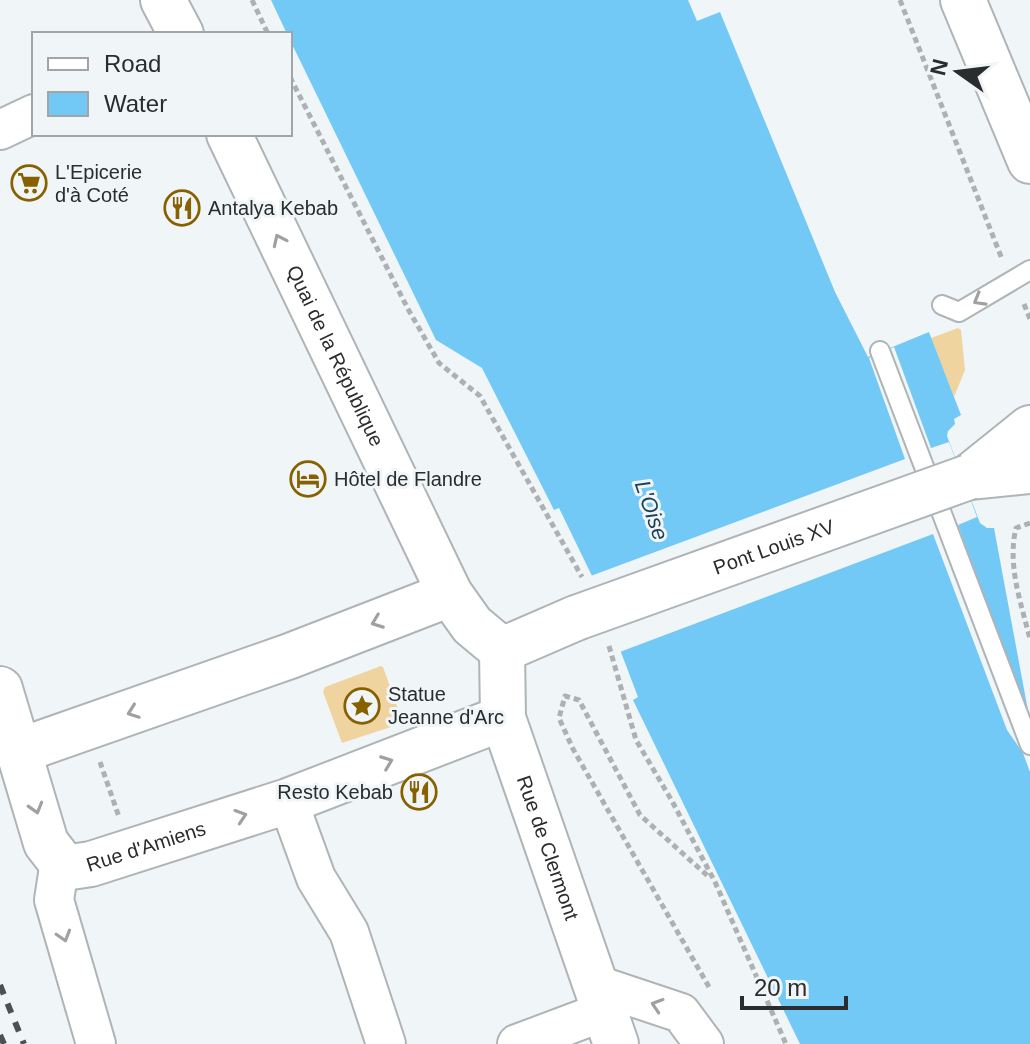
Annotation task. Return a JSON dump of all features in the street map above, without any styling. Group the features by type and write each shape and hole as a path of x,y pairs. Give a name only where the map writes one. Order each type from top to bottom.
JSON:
{"street":[{"path":"163,0 180,32"},
{"path":"963,0 1030,161"},
{"path":"0,130 32,115"},
{"name":"Quai de la République","path":"230,136 450,594 472,625 502,650"},
{"path":"969,477 1030,428"},
{"path":"969,477 1030,471"},
{"name":"Pont Louis XV","path":"502,650 969,477"},
{"path":"19,751 290,656 450,594"},
{"name":"Rue de Clermont","path":"502,650 503,718 606,1013"},
{"name":"Rue d'Amiens","path":"0,689 46,843 60,861 71,867 91,864 288,801 503,718"},
{"path":"288,801 316,878 349,932 386,1044"},
{"path":"60,861 54,900 96,1044"},
{"path":"517,1044 606,1013 681,1013 704,1044"}],"lane":[{"path":"942,305 959,312 1022,275"},
{"path":"880,351 1030,745"}],"path":[{"path":"252,0 267,32"},
{"path":"900,0 1003,261 1022,275"},
{"path":"292,81 439,363 480,396 580,570 590,615 636,740 715,882 786,1044"},
{"path":"1030,523 1016,528 1013,539 1014,577 1030,639"},
{"path":"710,989 573,749 559,718 565,696 579,700 640,815 715,882"}],"shaded area":[{"path":"958,328 961,330 965,370 954,397 931,338"},
{"path":"381,666 402,720 400,724 342,743 323,692 325,687"}],"water":[{"name":"L'Oise","path":"271,0 688,0 697,21 720,12 835,292 868,357 929,332 961,415 954,419 955,424 947,436 980,523 994,528 1029,716 1016,734 1030,772 1030,1044 800,1044 633,700 638,697 592,576 559,508 554,510 482,368 436,340 292,44 292,32 286,32"}],"pier":[{"path":"894,347 931,448 949,442 977,517 958,525 1030,717 1021,734 1030,763 1007,730 933,534 617,653 588,577 905,459 869,358"}],"railway":[{"path":"0,985 24,1044"},
{"path":"0,1035 4,1044"}],"place":[{"name":"L'Epicerie d'à Coté","path":"29,183"},
{"name":"Antalya Kebab","path":"182,208"},
{"name":"Hôtel de Flandre","path":"308,479"},
{"name":"Statue Jeanne d'Arc","path":"362,706"},
{"name":"Resto Kebab","path":"419,792"}]}
